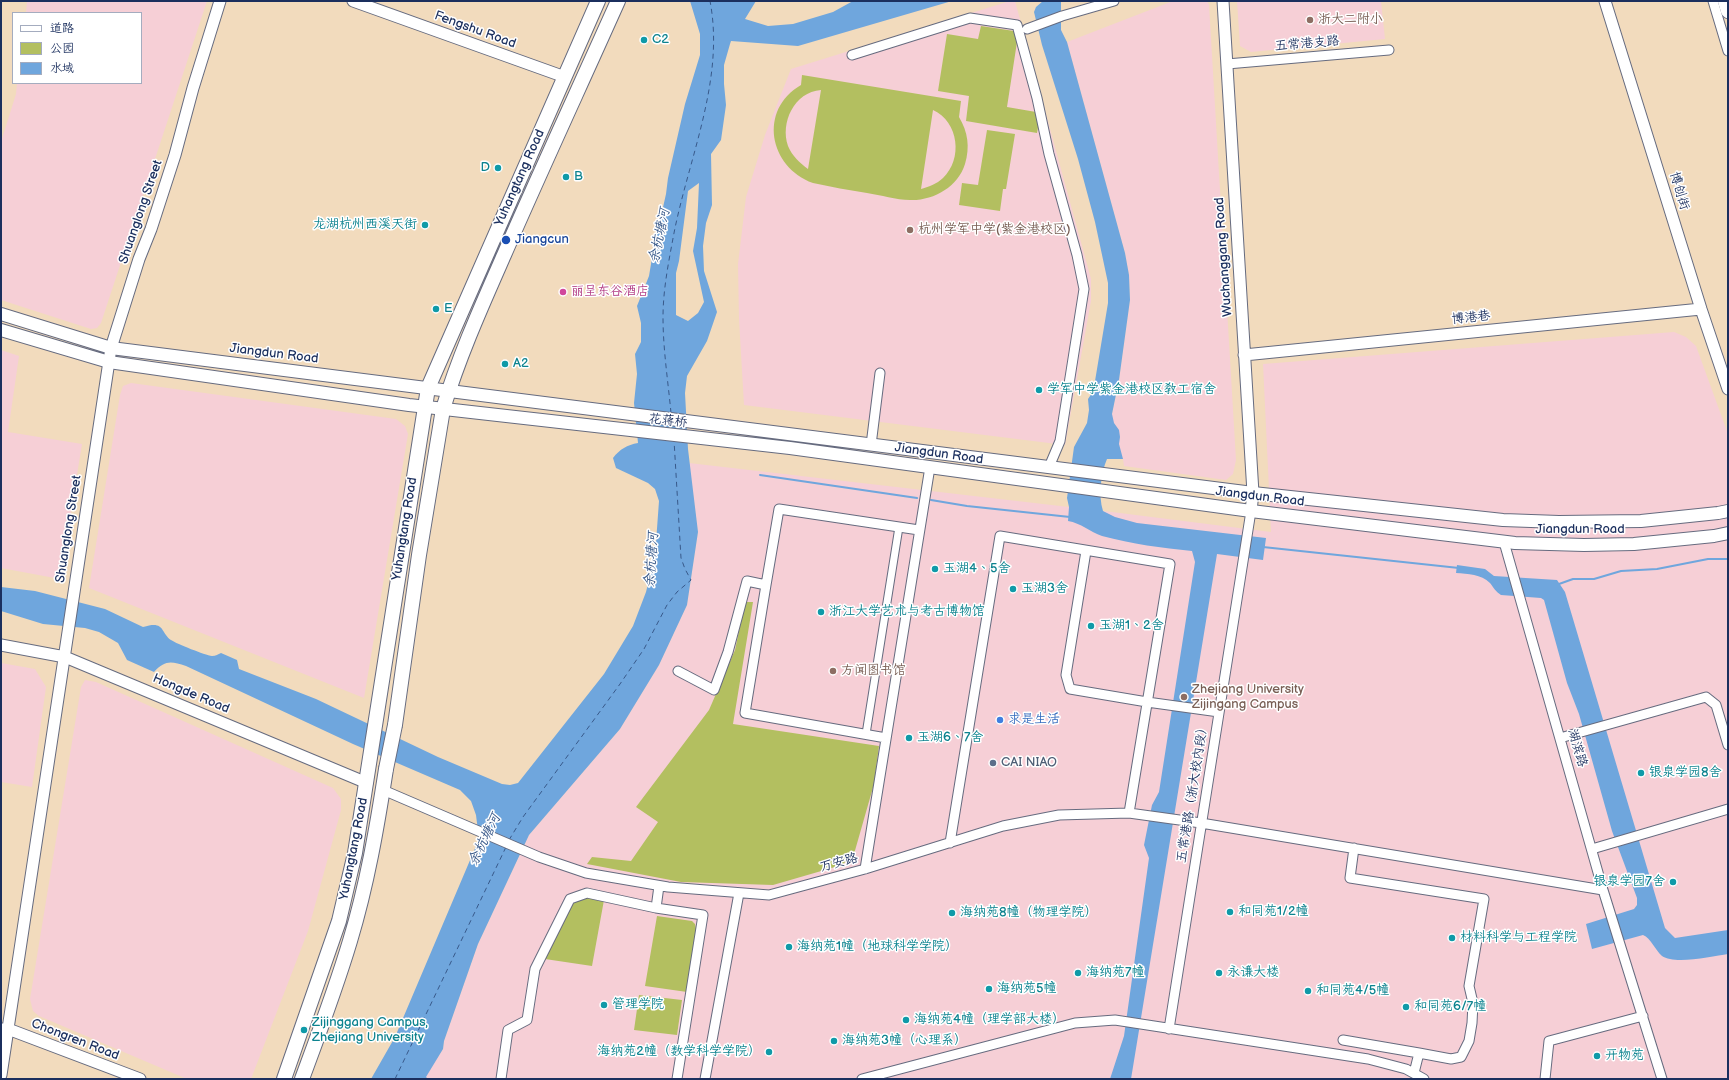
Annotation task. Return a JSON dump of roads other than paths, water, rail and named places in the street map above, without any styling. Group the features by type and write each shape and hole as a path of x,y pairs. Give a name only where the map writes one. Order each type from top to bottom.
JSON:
{"main road":[{"name":"Yuhangtang Road","path":"284,1079 339,921 355,853 428,388 598,1"},
{"name":"Yuhangtang Road","path":"302,1079 350,940 367,876 394,725 443,409 479,313 618,1"},
{"path":"1725,1 1728,11"},
{"name":"Jiangdun Road","path":"1,314 112,348 449,390 547,404"},
{"path":"1,330 109,362 443,409"},
{"name":"花蒋桥","path":"547,404 793,435"},
{"name":"花蒋桥","path":"443,409 790,448"},
{"name":"Jiangdun Road","path":"793,435 1253,493 1510,520 1559,522 1641,521 1728,511"},
{"name":"Jiangdun Road","path":"790,448 1251,511 1504,542 1584,545 1634,544 1714,536 1728,533"}],"street":[{"name":"Shuanglong Street","path":"1,1075 4,1029 65,657 109,362 139,259 151,229 173,162 193,88 220,1"},
{"name":"Fengshu Road","path":"353,1 565,77"},
{"path":"1031,27 1062,16 1114,1"},
{"name":"Wuchanggang Road","path":"1223,1 1253,493 1251,511"},
{"name":"博创街","path":"1605,1 1701,309 1728,389"},
{"path":"1713,1 1728,51"},
{"path":"852,55 970,18 1017,25 1037,98 1049,154 1077,255 1084,289 1060,441 1054,468"},
{"name":"五常港支路","path":"1227,64 1389,50"},
{"name":"博港巷","path":"1244,355 1701,309"},
{"path":"871,445 880,373"},
{"path":"865,869 930,467"},
{"path":"886,738 745,713 779,509 919,530"},
{"name":"五常港路（浙大校内段）","path":"1169,1028 1251,511"},
{"path":"866,734 899,527"},
{"path":"950,843 1000,536 1170,564 1129,813"},
{"name":"湖滨路","path":"1504,542 1596,848 1603,890 1643,1016"},
{"path":"1086,551 1066,675 1070,689 1165,705 1219,712"},
{"path":"678,671 714,690 728,652 746,581 766,584"},
{"name":"Hongde Road","path":"1,645 65,657 367,783"},
{"path":"1563,738 1706,697 1716,705 1728,745"},
{"name":"万安路","path":"383,790 466,827 539,857 586,873 659,886 769,895 865,869 1003,826 1059,815 1129,813 1354,848"},
{"path":"1596,848 1728,809"},
{"path":"1344,1040 1451,1059 1461,1057 1469,1041 1473,1003 1469,986 1484,899 1350,878 1354,848 1603,890"},
{"path":"656,908 659,886"},
{"path":"501,1079 508,1030 528,1020 535,969 570,898 587,892 656,908 703,915 677,1079"},
{"path":"706,1079 739,893"},
{"path":"1545,1079 1549,1040 1643,1016 1662,1079"},
{"path":"862,1079 1075,1023 1115,1020 1368,1058 1414,1073 1424,1079"},
{"name":"Chongren Road","path":"4,1029 140,1079"},
{"path":"1414,1073 1419,1053"}],"water":[{"name":"余杭塘河","path":"690,1 756,1 745,19 768,26 793,24 833,12 853,1 952,1 798,46 731,41 724,65 726,105 721,140 711,154 712,205 706,223 703,246 704,271 717,312 707,341 687,376 685,393 688,449 698,532 687,605 659,665 620,729 529,835 478,944 444,1041 443,1049 426,1077 428,1079 371,1079 395,1037 479,839 476,815 471,801 460,790 353,744 186,666 176,663 168,663 162,665 154,672 127,660 118,643 99,632 85,628 43,624 1,611 1,587 35,591 105,609 143,627 150,625 159,626 171,640 179,644 212,656 221,653 237,660 239,669 316,699 438,757 502,784 510,785 518,783 604,674 633,626 646,592 655,556 659,501 655,489 648,483 616,468 613,458 624,448 638,443 634,403 637,374 635,354 641,342 641,323 637,306 649,276 668,178 685,104 700,55 700,34","holes":["699,183 697,228 693,251 704,302 698,313 688,321 676,315 676,273 679,261 688,191"]},
{"path":"1043,1 1061,1 1061,30 1067,42 1125,253 1129,275 1130,300 1119,380 1112,414 1114,423 1119,430 1119,444 1123,459 1107,459 1101,484 1101,505 1103,511 1115,517 1137,523 1266,538 1263,560 1217,554 1131,1079 1110,1079 1124,1036 1149,858 1144,845 1152,805 1159,792 1195,562 1192,551 1170,549 1113,539 1102,536 1068,521 1069,507 1067,498 1074,447 1087,423 1089,410 1088,399 1092,393 1095,381 1108,303 1108,283 1095,222 1078,159 1042,45 1034,12 1036,7"},
{"path":"1457,565 1485,569 1494,576 1557,580 1565,592 1665,928 1675,938 1728,930 1728,954 1685,960 1668,959 1662,956 1643,935 1592,949 1586,924 1634,909 1637,905 1637,898 1612,831 1579,714 1567,683 1544,600 1541,598 1501,595 1483,578 1474,575 1456,573"}],"waterway":[{"path":"760,475 917,498"},
{"path":"931,500 967,506 1070,517"},
{"path":"1263,547 1459,568"},
{"path":"1559,584 1573,579 1594,579 1621,571 1657,569 1708,559 1728,559"}],"place":[{"name":"浙大二附小","path":"1310,20"},
{"name":"C2","path":"644,40"},
{"name":"D","path":"498,168"},
{"name":"B","path":"566,177"},
{"name":"龙湖杭州西溪天街","path":"425,225"},
{"name":"杭州学军中学(紫金港校区)","path":"910,230"},
{"name":"Jiangcun","path":"506,240"},
{"name":"丽呈东谷酒店","path":"563,292"},
{"name":"E","path":"436,309"},
{"name":"A2","path":"505,364"},
{"name":"学军中学紫金港校区教工宿舍","path":"1039,390"},
{"name":"玉湖4、5舍","path":"935,569"},
{"name":"玉湖3舍","path":"1013,589"},
{"name":"浙江大学艺术与考古博物馆","path":"821,612"},
{"name":"玉湖1、2舍","path":"1091,626"},
{"name":"方闻图书馆","path":"833,671"},
{"name":"Zhejiang University Zijingang Campus","path":"1184,697"},
{"name":"求是生活","path":"1000,720"},
{"name":"玉湖6、7舍","path":"909,738"},
{"name":"CAI NIAO","path":"993,763"},
{"name":"银泉学园8舍","path":"1641,773"},
{"name":"银泉学园7舍","path":"1673,882"},
{"name":"和同苑1/2幢","path":"1230,912"},
{"name":"海纳苑8幢（物理学院）","path":"952,913"},
{"name":"材料科学与工程学院","path":"1452,938"},
{"name":"海纳苑1幢（地球科学学院）","path":"789,947"},
{"name":"海纳苑7幢","path":"1078,973"},
{"name":"永谦大楼","path":"1219,973"},
{"name":"海纳苑5幢","path":"989,989"},
{"name":"和同苑4/5幢","path":"1308,991"},
{"name":"管理学院","path":"604,1005"},
{"name":"和同苑6/7幢","path":"1406,1007"},
{"name":"海纳苑4幢（理学部大楼）","path":"906,1020"},
{"name":"Zijinggang Campus, Zhejiang University","path":"304,1030"},
{"name":"海纳苑3幢（心理系）","path":"834,1041"},
{"name":"海纳苑2幢（数学科学学院）","path":"769,1052"},
{"name":"开物苑","path":"1597,1056"}]}
